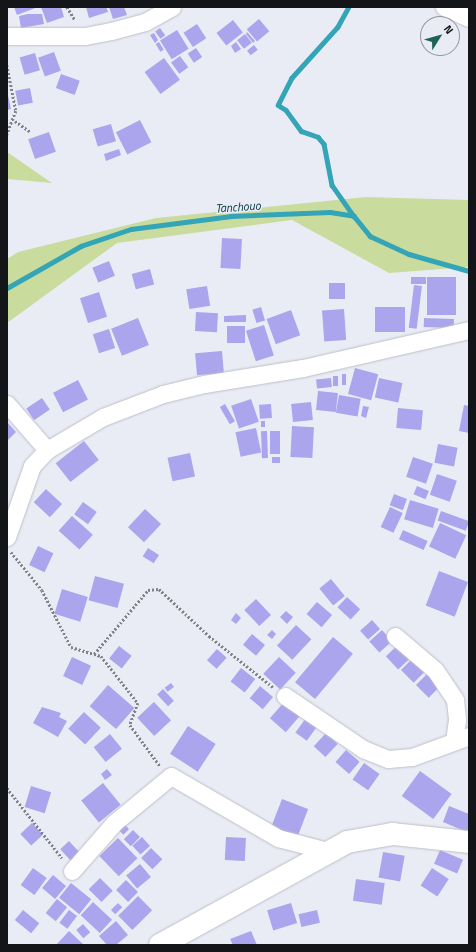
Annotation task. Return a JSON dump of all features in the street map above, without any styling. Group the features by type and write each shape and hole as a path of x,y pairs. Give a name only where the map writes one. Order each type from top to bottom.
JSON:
{"main road":[{"path":"164,944 328,851 353,841 393,834 469,842"}],"street":[{"path":"7,36 104,32 144,22 172,7"},
{"path":"444,7 469,18"},
{"path":"7,537 32,466 47,450 103,417 164,394 310,367 469,330"},
{"path":"7,404 47,450"},
{"path":"285,696 363,749 388,759 412,757 462,738 457,720 455,700 434,670 395,636"},
{"path":"72,871 114,823 171,776 278,838 313,844 328,851"}],"path":[{"path":"7,65 15,121 7,135"},
{"path":"15,121 31,132"},
{"path":"7,547 42,590 71,647 101,656 138,703 130,725 155,762 171,776"},
{"path":"94,654 148,590 159,589 209,636 285,696"},
{"path":"7,788 72,871"}],"green space":[{"path":"7,152 52,183 7,179"},
{"path":"366,197 469,200 469,267 389,273 292,220 117,243 7,323 7,259 18,252 156,218"}],"building":[{"path":"14,7 38,7 17,15"},
{"path":"41,7 61,7 64,17 47,23"},
{"path":"86,7 106,7 108,12 89,18"},
{"path":"109,7 124,7 127,15 113,19"},
{"path":"28,14 42,14 44,24 21,28 19,16"},
{"path":"259,19 269,31 257,42 247,29"},
{"path":"233,20 243,33 226,46 216,33"},
{"path":"197,24 206,38 193,47 184,33"},
{"path":"160,28 165,35 160,39 155,32"},
{"path":"177,30 189,49 172,59 160,41"},
{"path":"247,32 255,41 253,43 246,34"},
{"path":"154,33 158,40 155,43 150,35"},
{"path":"245,34 252,43 244,49 237,40"},
{"path":"159,42 164,50 160,52 156,44"},
{"path":"236,42 241,49 235,53 231,46"},
{"path":"254,45 258,50 251,55 247,51"},
{"path":"196,48 202,57 194,63 188,54"},
{"path":"54,52 61,71 45,77 38,58"},
{"path":"35,53 40,70 25,75 20,57"},
{"path":"180,56 188,67 179,74 171,62"},
{"path":"164,58 180,80 160,94 145,72"},
{"path":"61,74 80,81 75,95 56,88"},
{"path":"30,88 33,103 18,106 15,91"},
{"path":"7,91 11,109 7,110"},
{"path":"140,120 151,142 127,155 116,132"},
{"path":"111,124 116,141 98,147 93,129"},
{"path":"49,132 56,152 35,159 28,139"},
{"path":"119,149 121,155 106,161 104,154"},
{"path":"222,238 242,239 240,269 220,268"},
{"path":"109,261 115,276 98,283 92,268"},
{"path":"150,269 154,284 136,289 132,274"},
{"path":"411,277 426,277 426,284 411,284"},
{"path":"427,277 456,277 456,315 427,315"},
{"path":"329,283 345,283 345,299 329,299"},
{"path":"414,285 422,286 417,329 409,328"},
{"path":"207,286 210,306 189,309 186,289"},
{"path":"99,292 107,317 88,323 80,298"},
{"path":"261,307 265,320 256,323 252,310"},
{"path":"375,307 405,307 405,332 375,332"},
{"path":"344,309 346,340 324,341 322,311"},
{"path":"291,310 300,335 276,344 267,319"},
{"path":"196,312 218,313 217,332 195,331"},
{"path":"246,315 246,322 224,322 224,316"},
{"path":"138,318 149,345 122,356 111,329"},
{"path":"424,318 454,319 454,328 424,327"},
{"path":"264,325 274,355 256,361 246,331"},
{"path":"227,326 245,326 245,343 227,343"},
{"path":"109,329 115,348 99,353 93,334"},
{"path":"222,351 224,373 197,375 195,353"},
{"path":"355,368 378,374 371,400 348,394"},
{"path":"342,374 346,374 346,385 342,385"},
{"path":"333,376 338,376 338,386 333,386"},
{"path":"331,378 332,387 317,389 316,380"},
{"path":"379,378 402,383 398,403 375,398"},
{"path":"78,380 88,400 63,412 53,393"},
{"path":"318,391 338,393 336,412 316,410"},
{"path":"339,395 361,399 358,417 336,413"},
{"path":"42,398 50,410 34,420 26,409"},
{"path":"251,399 259,422 239,429 231,406"},
{"path":"311,402 313,420 293,422 291,404"},
{"path":"225,404 235,421 230,424 220,407"},
{"path":"271,404 272,418 260,419 259,405"},
{"path":"464,405 469,406 469,433 459,431"},
{"path":"363,406 369,407 366,418 361,416"},
{"path":"398,408 423,410 421,430 396,428"},
{"path":"261,421 265,421 265,427 261,427"},
{"path":"7,422 16,432 7,441"},
{"path":"292,426 314,427 312,458 290,457"},
{"path":"256,428 261,452 241,457 235,432"},
{"path":"261,431 267,431 268,458 262,458"},
{"path":"270,431 280,431 280,454 270,454"},
{"path":"84,441 99,460 70,482 56,463"},
{"path":"438,444 458,448 454,466 434,463"},
{"path":"190,453 195,476 172,481 168,458"},
{"path":"272,457 280,457 280,463 272,463"},
{"path":"413,457 433,464 426,484 406,477"},
{"path":"437,474 457,481 450,502 430,495"},
{"path":"417,486 429,491 425,499 413,494"},
{"path":"46,489 62,504 50,517 34,502"},
{"path":"394,494 407,499 403,510 390,505"},
{"path":"410,500 439,509 433,528 404,519"},
{"path":"83,502 97,512 88,524 74,514"},
{"path":"390,507 403,513 393,533 381,527"},
{"path":"145,509 161,524 144,542 128,527"},
{"path":"441,511 469,521 466,531 438,520"},
{"path":"72,516 93,535 79,550 59,531"},
{"path":"440,523 466,535 455,559 429,547"},
{"path":"403,530 428,541 424,550 399,539"},
{"path":"38,546 53,553 45,572 29,565"},
{"path":"148,548 159,555 154,563 143,556"},
{"path":"439,571 468,582 455,617 426,606"},
{"path":"95,576 124,584 118,608 89,600"},
{"path":"331,579 345,596 333,606 319,588"},
{"path":"62,589 88,597 80,622 54,614"},
{"path":"347,597 360,609 351,620 337,607"},
{"path":"256,599 271,615 259,626 244,610"},
{"path":"317,602 332,615 322,627 307,614"},
{"path":"286,611 293,617 287,624 280,617"},
{"path":"236,613 241,618 236,624 231,620"},
{"path":"372,620 380,629 368,640 360,631"},
{"path":"296,625 311,639 292,660 277,645"},
{"path":"272,630 276,634 272,639 267,635"},
{"path":"382,630 392,641 379,653 369,641"},
{"path":"252,634 265,645 256,656 243,645"},
{"path":"333,637 353,654 315,699 295,682"},
{"path":"399,644 411,657 398,669 386,656"},
{"path":"119,646 132,656 122,668 109,659"},
{"path":"217,649 227,658 217,669 207,660"},
{"path":"72,657 91,666 82,685 63,676"},
{"path":"279,657 296,673 280,690 263,674"},
{"path":"413,658 426,671 414,683 401,670"},
{"path":"241,668 255,679 245,692 231,681"},
{"path":"428,673 441,686 429,698 416,685"},
{"path":"171,683 174,687 168,692 165,688"},
{"path":"108,685 134,708 116,729 90,706"},
{"path":"260,686 273,697 263,709 250,698"},
{"path":"163,689 174,701 168,706 157,694"},
{"path":"285,701 301,715 286,732 270,718"},
{"path":"154,702 171,720 154,736 137,718"},
{"path":"42,707 61,713 59,717 67,721 58,737 33,723"},
{"path":"84,712 101,728 85,745 68,729"},
{"path":"306,718 317,726 307,741 295,733"},
{"path":"188,726 216,744 198,772 170,754"},
{"path":"326,733 338,744 325,757 314,746"},
{"path":"110,734 122,749 106,762 94,747"},
{"path":"346,750 360,762 349,774 336,762"},
{"path":"364,763 380,774 368,790 353,779"},
{"path":"107,769 112,775 105,780 101,774"},
{"path":"420,771 452,794 433,819 402,796"},
{"path":"103,783 121,805 99,822 81,801"},
{"path":"31,786 51,792 45,813 25,807"},
{"path":"282,799 308,809 297,839 271,829"},
{"path":"449,806 469,814 469,833 443,822"},
{"path":"122,822 129,829 123,835 116,828"},
{"path":"32,823 43,835 31,846 20,834"},
{"path":"133,830 140,837 131,846 124,839"},
{"path":"142,837 150,846 140,855 132,846"},
{"path":"226,837 246,838 245,861 225,860"},
{"path":"118,838 137,858 119,876 99,856"},
{"path":"69,841 80,853 71,861 60,849"},
{"path":"151,848 162,859 152,869 141,858"},
{"path":"440,850 463,860 457,874 434,864"},
{"path":"383,852 405,856 400,881 378,878"},
{"path":"140,864 151,877 137,889 126,876"},
{"path":"33,868 47,878 34,895 21,885"},
{"path":"432,868 449,879 437,897 421,886"},
{"path":"53,875 66,886 55,899 42,888"},
{"path":"100,878 113,891 101,902 89,889"},
{"path":"356,879 385,883 382,905 353,901"},
{"path":"126,880 138,892 128,902 116,890"},
{"path":"71,883 91,899 79,914 59,898"},
{"path":"138,896 152,910 132,930 118,916"},
{"path":"57,899 67,907 56,921 46,913"},
{"path":"93,902 112,920 100,933 81,915"},
{"path":"118,903 122,907 115,914 111,910"},
{"path":"291,903 297,923 273,930 267,910"},
{"path":"23,910 39,923 31,933 15,920"},
{"path":"69,910 77,916 67,929 59,923"},
{"path":"317,910 320,923 301,927 298,914"},
{"path":"116,921 128,935 116,945 107,945 99,936"},
{"path":"83,924 90,932 83,938 76,930"},
{"path":"69,931 84,945 56,945"},
{"path":"251,931 257,945 233,945 230,939"}],"waterway":[{"path":"349,7 338,27 292,78 278,105 286,110 301,131 318,137 324,144 332,185 354,216"},
{"name":"Tanchouo","path":"7,288 81,246 131,229 231,216 330,212 354,216 370,236 409,254 469,271"}]}
